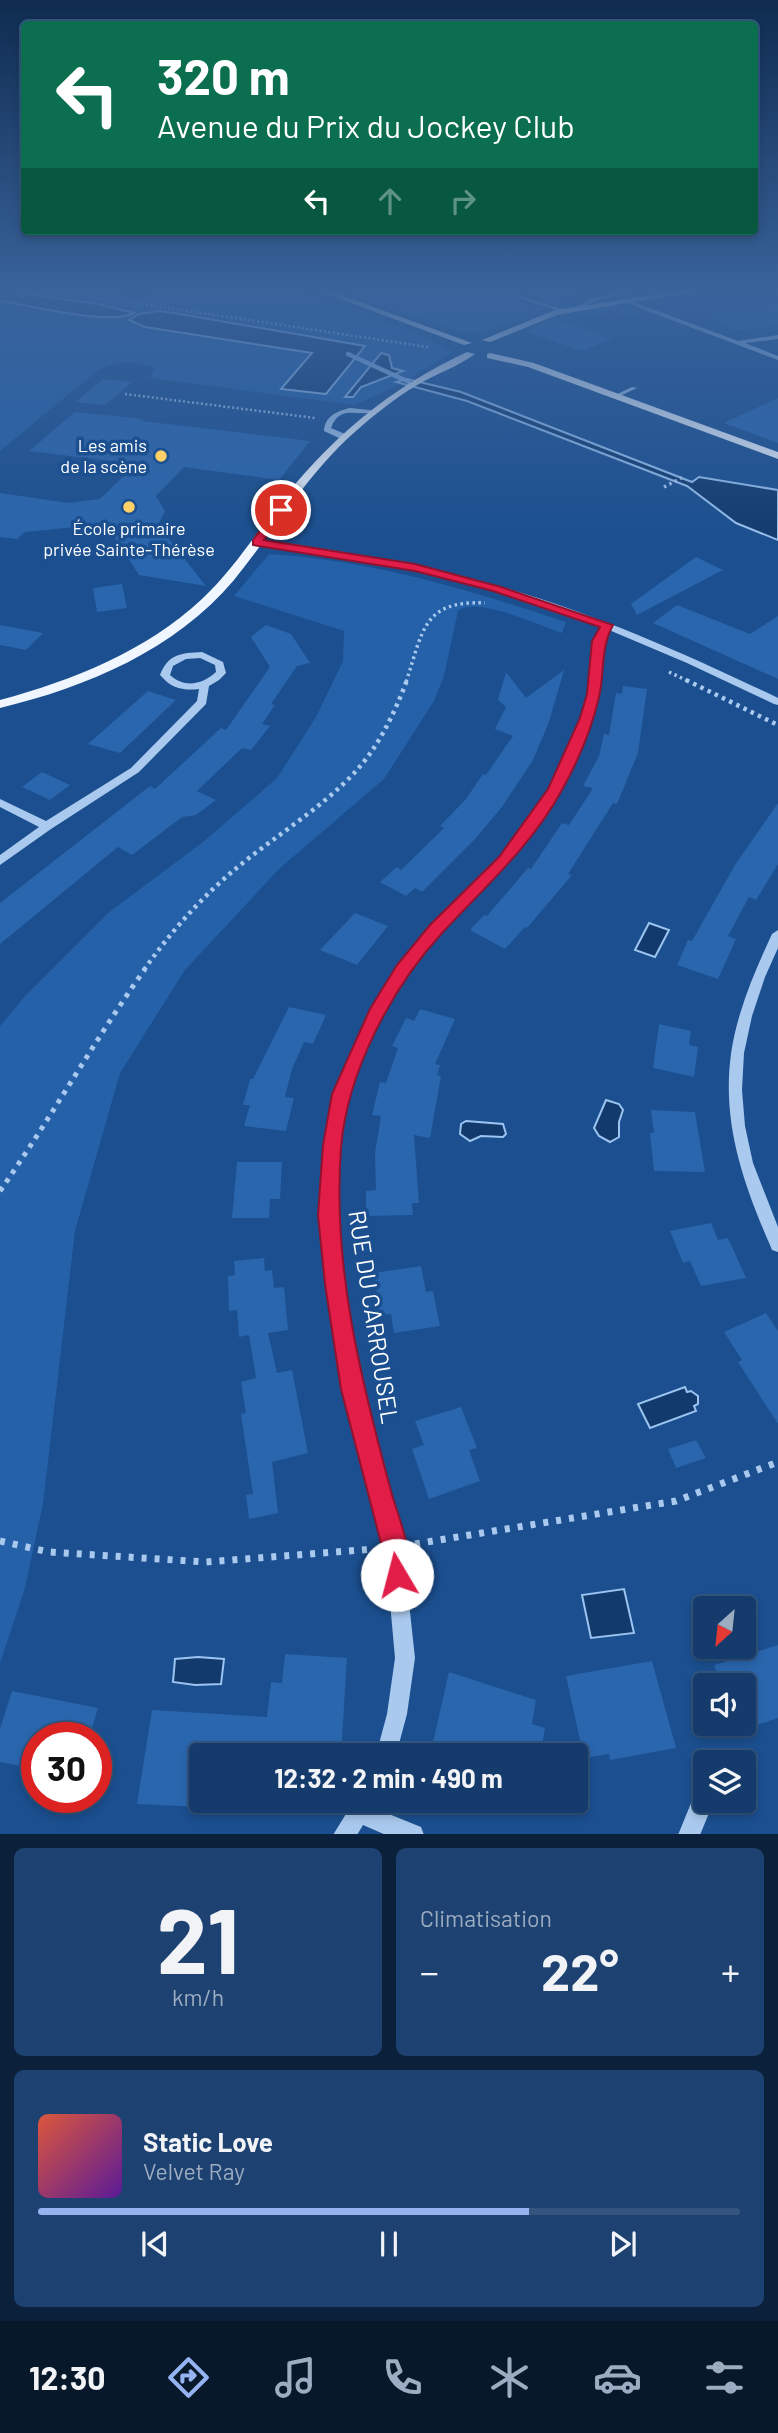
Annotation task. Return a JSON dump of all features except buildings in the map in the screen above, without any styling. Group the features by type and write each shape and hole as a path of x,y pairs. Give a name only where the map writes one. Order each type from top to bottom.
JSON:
{"main road":[{"path":"0,704 90,674 168,634 211,598 342,436 370,412 425,376"},
{"path":"560,376 778,456"}],"street":[{"path":"616,396 634,388"},
{"path":"342,436 327,429 330,420 349,410 370,412"},
{"path":"257,542 415,568 497,589 607,625 778,702"},
{"name":"RUE DU CARROUSEL","path":"389,1743 397,1714 405,1658 394,1547 352,1389 328,1215 332,1145 341,1094 379,1009 403,970 436,929 504,860 555,790 587,718 593,694 598,641 607,625"},
{"path":"0,861 146,760 202,702 204,685 221,673 220,664 210,657 184,656 169,664 166,670 169,680 175,684 204,685"},
{"path":"0,803 47,826"},
{"path":"778,934 749,1000 739,1034 734,1072 738,1128 746,1170 778,1245"},
{"path":"345,1834 359,1813"},
{"path":"374,1813 410,1834"},
{"path":"689,1834 698,1813"}],"path":[{"path":"125,394 330,420"},
{"path":"664,487 685,476"},
{"path":"0,1191 51,1118 117,1009 161,946 233,871 344,783 371,752 401,696 427,622 442,608 454,604 472,601 492,604"},
{"path":"663,669 778,725"}],"shaded area":[{"path":"0,376 91,376 0,451"},
{"path":"151,376 414,376 354,405 150,378"},
{"path":"293,376 341,376 326,394 281,389"},
{"path":"363,376 391,376 361,387 353,397 345,397"},
{"path":"407,379 461,392 692,482 699,477 778,490 778,540 736,523 687,486 467,401 396,382"},
{"path":"269,554 345,563 420,578 566,622 562,633 479,607 467,607 458,611 444,676 434,701 384,779 279,869 185,970 120,1073 75,1231 43,1504 25,1588 0,1663 0,1026 25,996 108,913 203,842 277,778 316,717 343,661 344,631 234,596"},
{"path":"649,923 669,930 655,957 635,950"},
{"path":"606,1100 619,1104 623,1110 619,1122 619,1137 610,1142 599,1136 594,1128"},
{"path":"466,1121 503,1124 506,1134 503,1137 481,1136 470,1141 460,1134 461,1124"},
{"path":"685,1387 687,1392 691,1391 698,1396 698,1404 694,1406 696,1411 650,1428 638,1404"},
{"path":"624,1589 634,1633 591,1638 582,1595"},
{"path":"175,1659 224,1659 221,1684 173,1682"}],"waterway":[{"path":"395,376 409,382"}],"place":[{"name":"Les amis de la scène","path":"161,456"},
{"name":"École primaire privée Sainte-Thérèse","path":"129,507"}],"route":[{"path":"281,510 257,542 349,555 450,576 607,625 598,641 593,694 587,718 555,790 504,860 436,929 403,970 357,1053 341,1094 332,1145 328,1215 336,1284 352,1389 394,1547 397,1575"}]}
